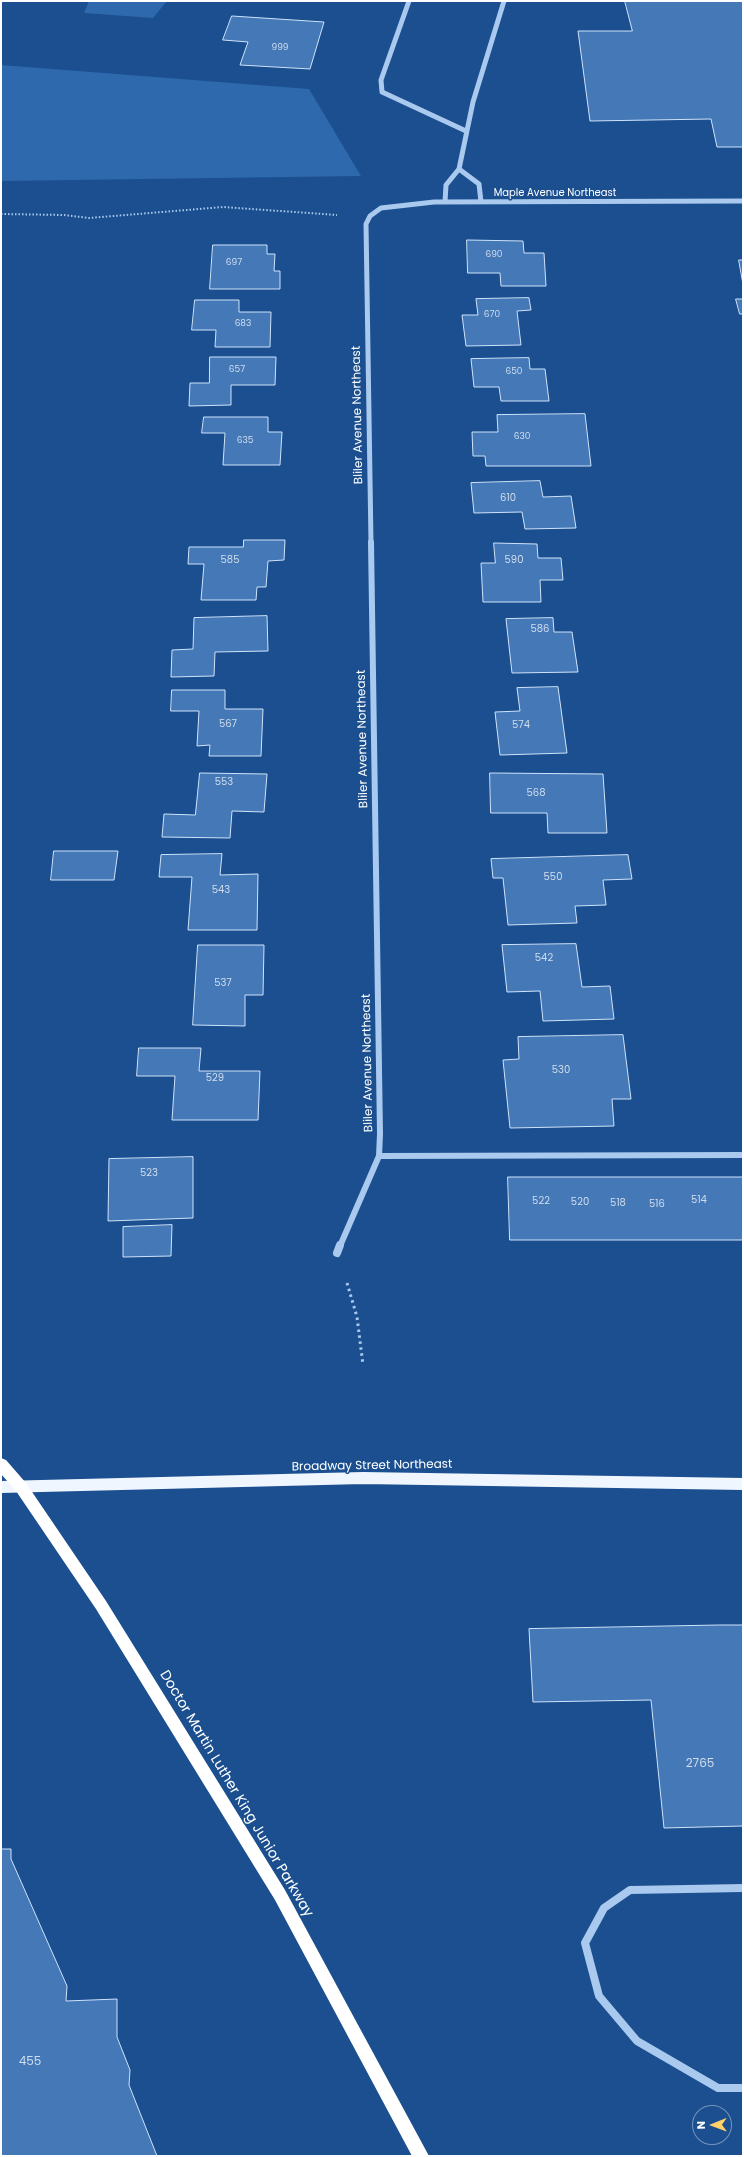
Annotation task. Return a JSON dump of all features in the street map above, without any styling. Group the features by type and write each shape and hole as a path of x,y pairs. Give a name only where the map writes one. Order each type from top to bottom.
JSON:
{"highway":[{"name":"Doctor Martin Luther King Junior Parkway","path":"1,1464 21,1487 101,1605 280,1895 421,2156"}],"main road":[{"name":"Broadway Street Northeast","path":"1,1487 363,1478 743,1484"}],"street":[{"path":"410,1 381,80 382,92 466,131"},
{"path":"445,202 446,185 459,169 466,131 504,1"},
{"path":"459,169 479,184 481,202"},
{"name":"Maple Avenue Northeast","path":"370,216 382,208 396,205 445,202 743,201"},
{"name":"Bliler Avenue Northeast","path":"337,1253 379,1156 366,224 370,216"},
{"path":"379,1156 743,1155"},
{"path":"743,1888 630,1890 604,1908 585,1943 599,1996 637,2041 718,2088 743,2088"}],"path":[{"path":"1,214 56,215 89,218 223,207 299,214 370,216"},
{"path":"337,1253 357,1317 364,1365"}],"shaded area":[{"path":"89,1 167,1 153,18 84,13"},
{"path":"1,65 309,89 361,176 1,181"}],"building":[{"path":"625,1 743,1 743,147 717,147 711,119 590,121 578,31 632,31"},
{"path":"232,16 324,22 310,69 240,65 248,42 223,40"},
{"path":"467,240 523,241 524,253 544,253 546,286 501,286 500,273 468,273"},
{"path":"213,245 267,245 267,254 275,254 274,271 280,271 280,289 210,289"},
{"path":"739,260 743,260 743,284"},
{"path":"529,298 531,310 517,311 521,345 466,346 462,315 478,315 476,299"},
{"path":"736,299 743,299 743,314 740,314"},
{"path":"195,300 239,300 239,312 271,312 270,347 215,347 216,330 192,330"},
{"path":"210,357 276,357 275,385 231,385 231,405 189,406 190,383 209,383"},
{"path":"529,358 530,369 545,369 549,401 501,401 499,387 474,387 471,359"},
{"path":"585,414 591,466 486,466 485,456 473,456 472,432 498,432 497,415"},
{"path":"204,417 268,417 268,432 282,432 280,465 223,465 225,433 202,433"},
{"path":"540,481 543,497 571,496 576,528 525,529 522,512 474,513 471,483"},
{"path":"244,540 285,540 284,560 268,561 266,587 257,587 256,600 201,600 204,564 188,564 189,547 243,547"},
{"path":"494,543 537,544 538,558 561,558 563,580 540,580 541,602 483,602 481,563 495,563"},
{"path":"267,616 268,651 215,652 214,676 171,677 172,650 193,649 194,618"},
{"path":"553,618 554,632 572,632 578,672 512,673 506,619"},
{"path":"558,687 567,753 500,755 495,712 520,711 517,688"},
{"path":"172,690 225,690 225,709 263,709 261,756 209,756 210,745 197,746 199,711 171,711"},
{"path":"200,773 267,774 264,812 232,811 230,838 162,837 164,814 195,815"},
{"path":"490,773 603,774 607,833 548,833 547,813 491,813"},
{"path":"54,851 118,851 114,880 51,880"},
{"path":"222,854 220,875 258,874 257,930 188,930 192,877 159,877 161,855"},
{"path":"628,855 632,879 603,880 606,905 575,906 577,923 508,925 503,878 493,878 491,859"},
{"path":"576,944 582,987 610,986 614,1019 543,1021 540,991 507,992 502,945"},
{"path":"198,945 264,945 263,995 245,995 245,1026 193,1025"},
{"path":"623,1035 631,1099 612,1099 614,1126 510,1128 503,1060 519,1059 518,1037"},
{"path":"139,1048 201,1048 199,1071 260,1071 258,1120 172,1120 175,1076 137,1076"},
{"path":"193,1157 193,1218 108,1221 109,1159"},
{"path":"508,1177 743,1177 743,1240 510,1240"},
{"path":"172,1225 171,1256 123,1257 123,1227"},
{"path":"743,1625 743,1826 664,1828 651,1700 533,1702 529,1629"},
{"path":"1,1849 11,1849 11,1859 67,1986 66,2001 117,1999 117,2037 130,2070 129,2085 157,2156 1,2156"}]}
